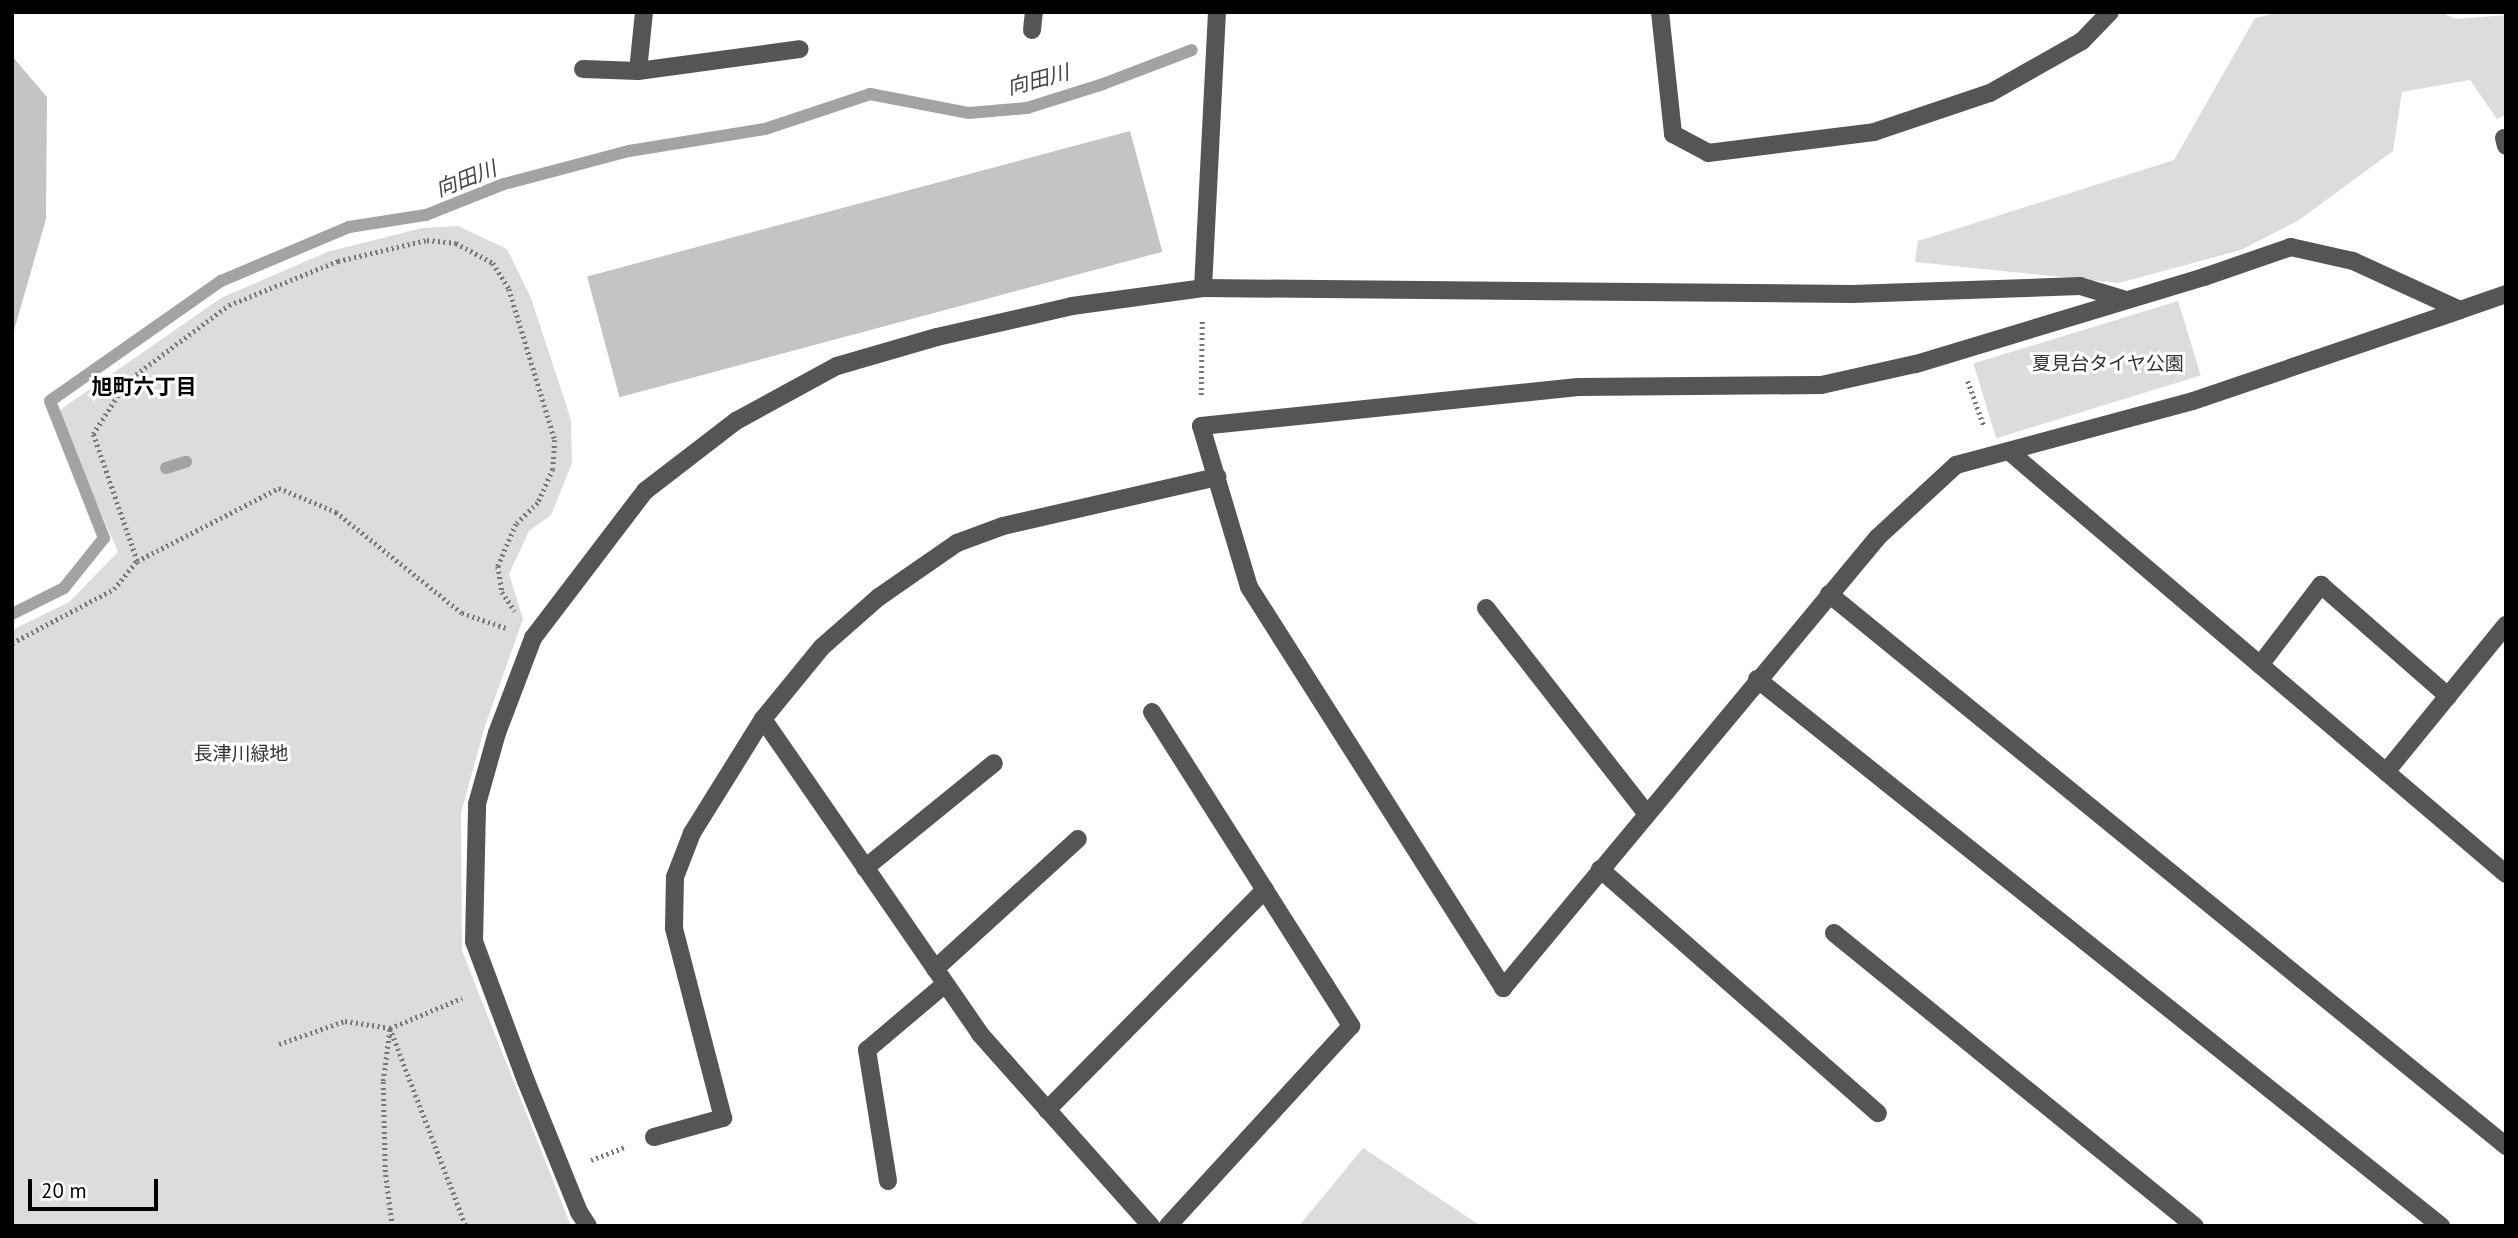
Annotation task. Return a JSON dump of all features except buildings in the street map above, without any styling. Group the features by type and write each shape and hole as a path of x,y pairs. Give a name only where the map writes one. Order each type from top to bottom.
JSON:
{"street":[{"path":"638,71 644,12"},
{"path":"1203,288 1217,12"},
{"path":"1660,12 1674,134 1708,153 1874,132 1990,93 2082,41 2110,12"},
{"path":"583,69 638,71 800,49"},
{"path":"2459,310 2353,261 2291,247 2204,278 2123,299 1915,363 1821,385 1578,387 1202,426 1250,587 1503,988 1757,679 1878,537 1956,465 2193,401 2506,294"},
{"path":"588,1226 579,1212 489,987 474,940 477,804 498,733 533,638 645,491 736,421 837,366 937,337 1072,306 1203,288 1852,294 2080,286 2123,299"},
{"path":"2002,453 2260,665 2506,874"},
{"path":"654,1137 723,1118 674,928 676,877 692,833 763,719 832,639 879,597 957,544 1003,526 1217,477"},
{"path":"2260,665 2321,585 2448,696"},
{"path":"1829,594 2506,1146"},
{"path":"1486,608 1646,813"},
{"path":"2386,772 2506,625"},
{"path":"1757,679 2441,1226"},
{"path":"1152,712 1351,1026 1168,1226"},
{"path":"763,719 980,1034 1152,1226"},
{"path":"865,868 994,763"},
{"path":"935,969 1078,839"},
{"path":"1600,869 1878,1113"},
{"path":"1047,1110 1265,890"},
{"path":"1834,933 2194,1226"},
{"path":"888,1181 867,1050 946,984"}],"path":[{"path":"137,561 93,434 127,381 229,305 338,261 427,240 456,243 493,263 509,289 555,440 553,468 538,503 516,524 498,566 502,592 533,638"},
{"path":"1202,426 1203,288"},
{"path":"1970,390 2002,453"},
{"path":"12,643 114,589 137,561 279,488 336,512 462,612 533,638"},
{"path":"279,1044 345,1021 390,1028 489,987"},
{"path":"390,1028 383,1081 385,1172 392,1226"},
{"path":"390,1028 466,1226"},
{"path":"589,1160 654,1137"}],"green space":[{"path":"2281,12 2440,12 2456,19 2506,15 2506,115 2497,119 2470,80 2402,92 2393,151 2299,220 2241,250 2119,283 1915,262 1918,241 2174,160 2255,18"},
{"name":"長津川緑地","path":"458,226 507,249 531,298 571,420 572,463 551,515 529,531 509,574 523,619 485,726 461,813 462,951 571,1226 12,1226 12,630 69,602 118,552 57,412 221,298 327,252 422,228"},
{"name":"夏見台タイヤ公園","path":"2178,301 2201,376 1996,438 1973,364"},
{"path":"1363,1148 1481,1226 1299,1226"}],"waterway":[{"name":"向田川","path":"12,614 64,588 104,538 50,401 221,281 349,227 426,215 504,184 629,151 765,129 870,94 969,113 1027,108 1103,84 1192,50"},
{"path":"166,468 186,462"}],"district":[{"name":"旭町六丁目","path":"144,387"}]}
